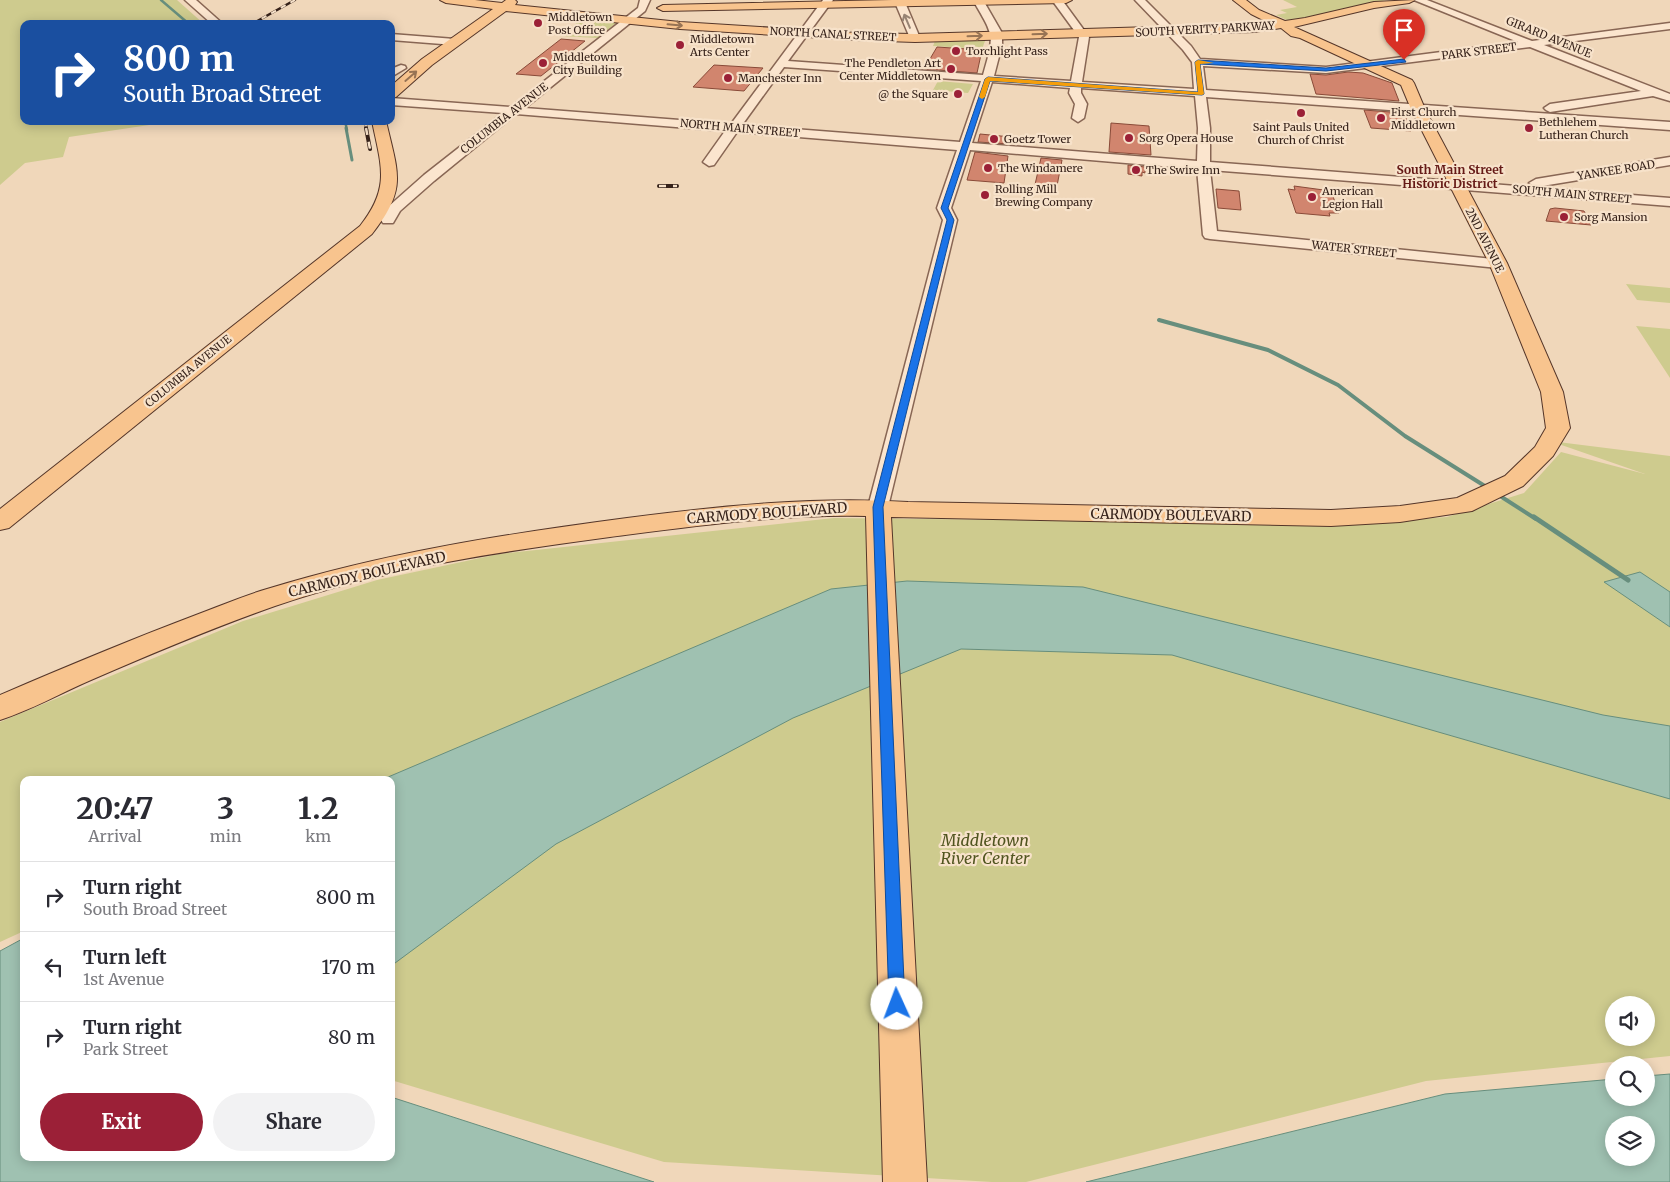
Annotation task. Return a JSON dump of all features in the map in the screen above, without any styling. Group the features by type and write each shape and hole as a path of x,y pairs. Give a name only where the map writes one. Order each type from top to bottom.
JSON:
{"main road":[{"path":"446,0 501,3"},
{"path":"477,0 559,10 643,4 1066,0"},
{"name":"2ND AVENUE","path":"1239,0 1255,12 1295,32 1304,34 1407,83 1498,263 1552,392 1558,428 1545,451"},
{"path":"1338,14 1350,4 1344,0"},
{"name":"SOUTH VERITY PARKWAY","path":"997,35 1228,30 1284,25 1374,5 1409,0"},
{"path":"396,71 439,40 501,3"},
{"path":"395,91 501,3"},
{"name":"NORTH CANAL STREET","path":"501,3 679,26 915,38 997,35"},
{"path":"380,125 387,154 390,185 382,220"},
{"name":"COLUMBIA AVENUE","path":"0,522 382,220"},
{"name":"CARMODY BOULEVARD","path":"0,708 129,651 274,596 390,565 531,538 695,518 810,509 878,507 908,510 1332,518 1400,514 1463,505 1514,481 1545,451"},
{"path":"878,507 905,1182"}],"street":[{"path":"190,0 213,20"},
{"path":"1058,0 1083,33 1075,93 1081,104 1078,118"},
{"path":"1140,0 1187,48 1198,62 1204,128 1203,166"},
{"name":"GIRARD AVENUE","path":"1419,0 1670,98"},
{"path":"878,507 950,220 944,208 988,79 997,46 997,35 979,1"},
{"path":"709,162 827,2"},
{"path":"900,2 915,38"},
{"name":"COLUMBIA AVENUE","path":"382,220 429,178 627,20 643,4"},
{"name":"PARK STREET","path":"1198,62 1326,70 1670,26"},
{"path":"1639,30 1662,38"},
{"path":"395,37 455,42"},
{"path":"782,64 1670,126"},
{"path":"1525,116 1538,110 1670,90"},
{"name":"NORTH MAIN STREET","path":"395,101 965,146"},
{"name":"SOUTH MAIN STREET","path":"965,146 1670,202"},
{"name":"YANKEE ROAD","path":"1503,188 1670,161"},
{"name":"WATER STREET","path":"1203,166 1210,235 1498,263"}],"green space":[{"path":"0,0 177,0 200,20 20,20 20,125 149,125 69,137 63,157 25,163 0,185"},
{"path":"1283,0 1386,0 1289,21 1276,15 1287,13 1280,10 1297,7"},
{"path":"582,19 616,23 598,38 560,36"},
{"path":"935,41 985,41 982,49 933,46"},
{"path":"938,81 973,84 968,93 933,90"},
{"path":"1626,284 1670,288 1670,303 1637,300"},
{"path":"1636,326 1670,329 1670,378"},
{"name":"Middletown River Center","path":"1550,441 1670,456 1670,1056 1655,1058 1655,1056 1605,1056 1605,1063 1426,1081 1026,1182 992,1182 664,1162 395,1081 395,776 20,776 20,933 0,942 0,722 243,621 377,580 499,554 834,518 1356,524 1447,517 1524,493 1561,452 1645,474"}],"shaded area":[{"path":"1640,572 1670,592 1670,627 1604,582"},
{"path":"907,581 1083,587 1603,715 1670,726 1670,799 1172,655 961,649 793,718 556,844 395,963 395,776 390,776 831,589"},
{"path":"20,940 20,1161 395,1161 395,1098 654,1182 0,1182 0,951"},
{"path":"1670,1074 1670,1182 1086,1182 1445,1094 1605,1080 1605,1106 1655,1106 1655,1075"}],"building":[{"name":"Middletown City Building","path":"561,39 585,41 541,76 516,74"},
{"path":"937,47 982,50 977,73 924,69"},
{"name":"Manchester Inn","path":"714,65 763,68 744,91 693,87"},
{"path":"1348,72 1363,73 1392,83 1399,101 1316,94 1310,74 1326,75"},
{"name":"First Church Middletown","path":"1364,110 1404,113 1411,131 1371,128"},
{"name":"Sorg Opera House","path":"1111,123 1149,126 1151,155 1109,152"},
{"name":"Goetz Tower","path":"980,134 1011,137 1009,144 978,142"},
{"name":"The Windamere","path":"975,152 1008,156 1004,183 967,180"},
{"path":"1041,158 1062,160 1056,191 1034,189"},
{"name":"The Swire Inn","path":"1128,165 1145,167 1145,173 1142,172 1142,176 1128,174"},
{"name":"American Legion Hall","path":"1294,186 1331,191 1339,213 1329,213 1330,216 1296,213 1288,189 1295,190"},
{"path":"1216,189 1239,191 1241,210 1218,208"},
{"name":"Sorg Mansion","path":"1550,209 1584,211 1591,225 1546,221"}],"waterway":[{"path":"161,0 184,20"},
{"path":"346,125 347,130"},
{"path":"346,128 352,160"},
{"path":"1159,320 1268,350 1338,385 1405,436 1488,488"},
{"path":"1497,494 1536,519"},
{"path":"1534,517 1628,580"}],"railway":[{"path":"259,20 295,0"},
{"path":"366,125 367,130"},
{"path":"366,128 370,149"},
{"path":"659,186 677,186"}],"slow traffic":[{"path":"982,97 988,79 1202,94 1198,62 1211,63"}],"place":[{"name":"Middletown Post Office","path":"538,23"},
{"name":"Middletown Arts Center","path":"680,45"},
{"name":"Torchlight Pass","path":"956,51"},
{"name":"Middletown City Building","path":"543,63"},
{"name":"The Pendleton Art Center Middletown","path":"951,69"},
{"name":"Manchester Inn","path":"728,78"},
{"name":"@ the Square","path":"958,94"},
{"name":"Saint Pauls United Church of Christ","path":"1301,113"},
{"name":"First Church Middletown","path":"1381,118"},
{"name":"Bethlehem Lutheran Church","path":"1529,128"},
{"name":"Sorg Opera House","path":"1129,138"},
{"name":"Goetz Tower","path":"994,139"},
{"name":"The Windamere","path":"988,168"},
{"name":"The Swire Inn","path":"1136,170"},
{"name":"Rolling Mill Brewing Company","path":"985,195"},
{"name":"American Legion Hall","path":"1312,197"},
{"name":"Sorg Mansion","path":"1564,217"}],"district":[{"name":"South Main Street Historic District","path":"1450,177"}],"route":[{"path":"897,1004 878,507 888,474 950,220 944,208 988,79 1202,94 1198,62 1326,70 1404,60"}]}
